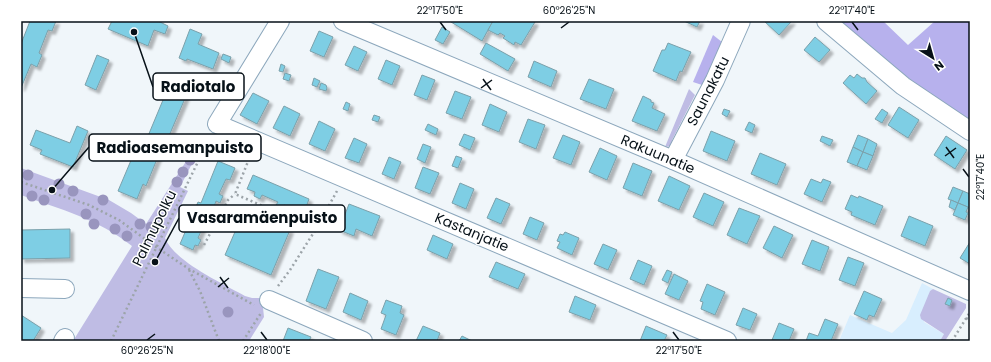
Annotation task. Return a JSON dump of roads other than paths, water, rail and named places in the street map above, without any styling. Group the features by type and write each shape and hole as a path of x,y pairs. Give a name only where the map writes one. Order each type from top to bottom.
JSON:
{"street":[{"name":"Kastanjatie","path":"280,21 217,124 727,341"},
{"name":"Rakuunatie","path":"343,21 673,160 970,291"},
{"name":"Saunakatu","path":"673,160 715,80 741,21"},
{"path":"826,21 903,86 970,131"},
{"path":"21,288 65,289"},
{"path":"266,306 363,341"}],"place":[{"name":"Radiotalo","path":"134,32"},
{"name":"Radioasemanpuisto","path":"52,190"},
{"name":"Vasaramäenpuisto","path":"155,262"}]}
